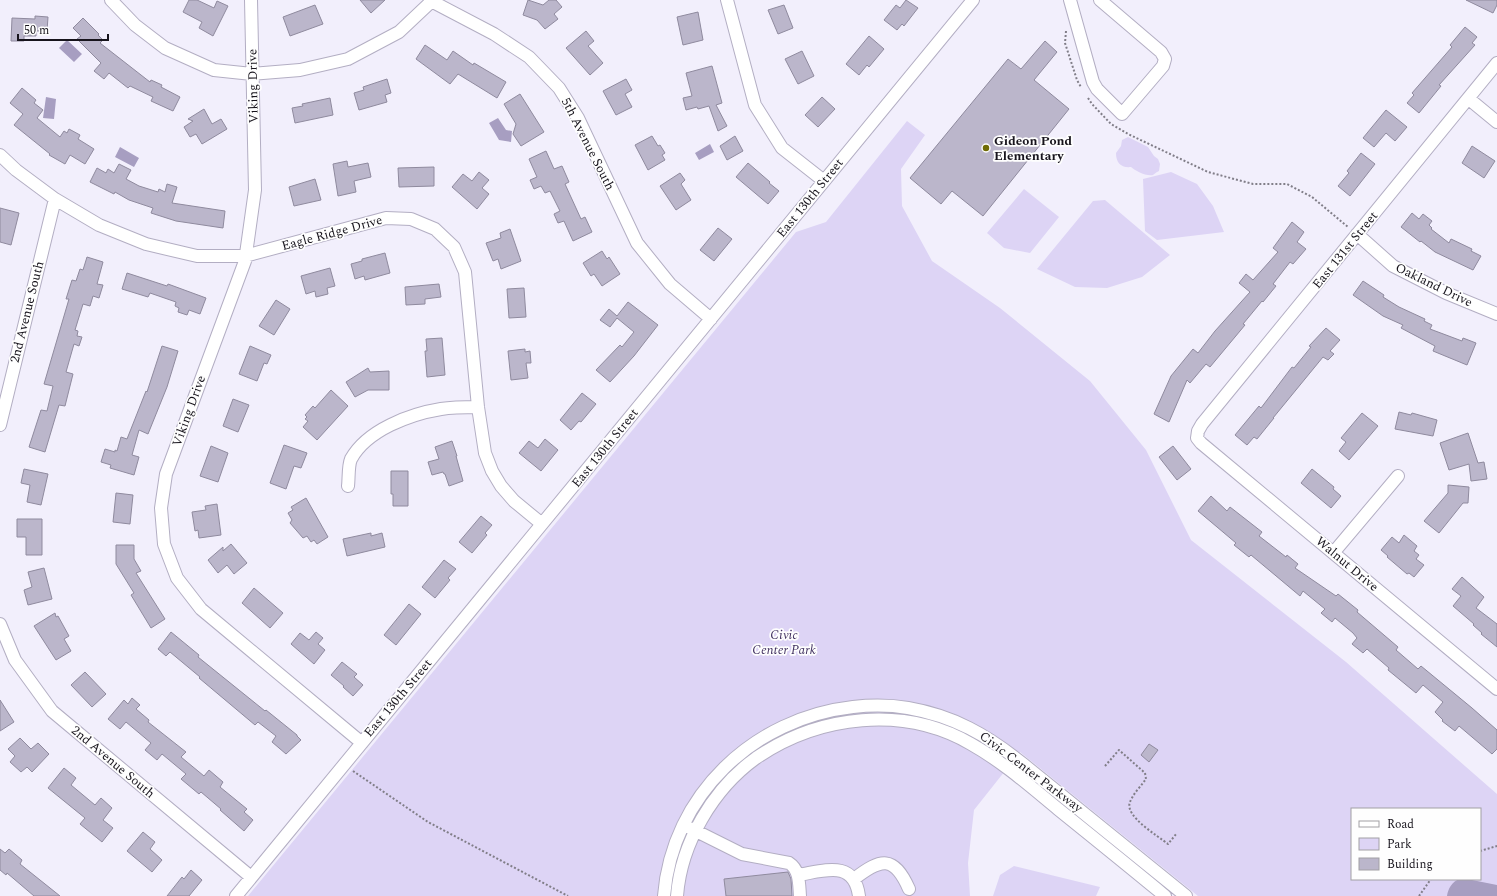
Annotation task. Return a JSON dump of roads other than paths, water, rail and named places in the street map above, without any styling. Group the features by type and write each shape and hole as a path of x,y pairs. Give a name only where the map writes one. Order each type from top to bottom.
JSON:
{"street":[{"path":"111,0 135,25 165,48 214,70 252,74 300,70 348,59 399,32 433,1"},
{"name":"Viking Drive","path":"251,0 255,190 245,256 242,268 166,474 160,508 164,544 177,578 200,609 362,743"},
{"path":"727,0 755,105 782,148 824,181"},
{"name":"East 130th Street","path":"236,896 973,0"},
{"path":"1070,0 1093,82 1122,114 1164,66 1164,59 1161,52 1100,0"},
{"name":"5th Avenue South","path":"433,1 494,34 529,57 559,88 578,118 637,243 670,284 711,319"},
{"name":"East 131st Street","path":"1197,438 1198,431 1202,424 1497,64"},
{"path":"1469,99 1497,122"},
{"name":"Eagle Ridge Drive","path":"0,156 55,199 99,225 146,244 197,256 245,256 386,218 412,219 434,229 454,247 465,272 481,436 485,453 492,471 514,501 542,524"},
{"name":"2nd Avenue South","path":"0,425 55,199"},
{"name":"Oakland Drive","path":"1357,234 1393,266 1446,293 1497,314"},
{"path":"348,486 351,460 362,446 377,433 408,418 425,412 442,409 478,407"},
{"name":"Walnut Drive","path":"1197,438 1201,443 1497,689"},
{"path":"1334,552 1398,476"},
{"name":"2nd Avenue South","path":"0,624 15,660 52,711 251,877"},
{"name":"Civic Center Parkway","path":"664,896 670,862 683,825 706,788 729,762 754,743 774,731 804,718 840,709 874,706 906,707 951,719 990,739 1186,896"},
{"name":"Civic Center Parkway","path":"677,896 687,853 696,831 708,809 727,785 752,761 780,743 808,731 842,722 875,719 904,721 947,732 971,744 1015,774 1165,896"},
{"path":"683,825 742,854 789,863 795,868 798,875 800,896"},
{"path":"854,879 877,864 889,864 899,870 909,889"},
{"path":"798,875 835,870 846,872 857,884 859,896"}],"place":[{"name":"Gideon Pond Elementary","path":"986,148"}],"park label":[{"name":"Civic Center Park","path":"784,642"}]}
